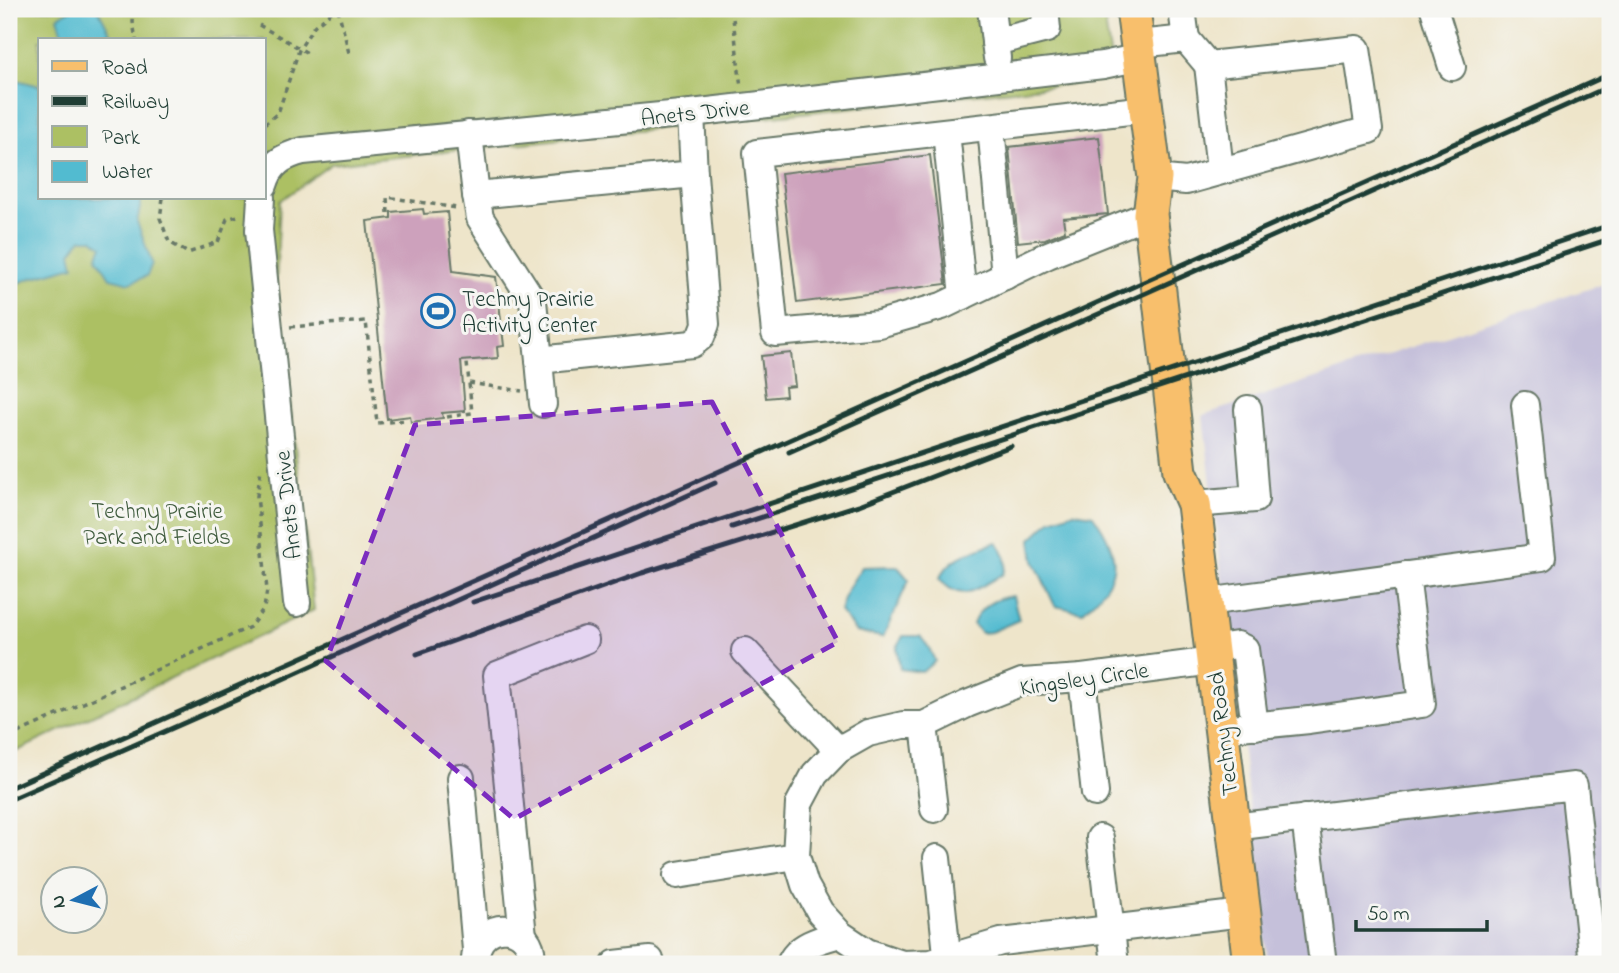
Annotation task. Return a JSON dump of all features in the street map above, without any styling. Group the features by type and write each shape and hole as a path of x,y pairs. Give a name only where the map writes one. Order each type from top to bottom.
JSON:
{"main road":[{"name":"Techny Road","path":"1133,9 1155,178 1150,214 1180,472 1194,505 1250,964"},
{"name":"Techny Road","path":"1155,178 1169,211 1188,366 1200,470 1194,505"}],"street":[{"path":"991,9 1000,77"},
{"path":"995,42 1047,29 1045,9"},
{"path":"1182,9 1186,38 1208,65 1220,170"},
{"path":"1434,9 1452,66"},
{"name":"Anets Drive","path":"266,179 275,163 303,151 691,113 1103,65 1186,38"},
{"path":"1155,178 1186,181 1369,130 1357,49 1208,65"},
{"path":"1147,110 757,153 775,333 879,324 942,306 1048,255 1150,214"},
{"path":"539,360 692,344 701,337 706,324 691,113"},
{"path":"990,127 1005,276"},
{"path":"946,132 963,296"},
{"path":"469,134 467,202 533,301 542,399"},
{"path":"467,202 694,174"},
{"name":"Anets Drive","path":"253,206 259,230 298,603"},
{"path":"1206,602 1542,557 1525,405"},
{"path":"1194,505 1255,499 1248,409"},
{"path":"1221,729 1422,704 1406,575"},
{"path":"531,964 532,952 523,936 497,675 585,640"},
{"name":"Kingsley Circle","path":"1244,913 1001,942 948,961 902,964 867,952 840,934 820,912 805,885 796,856 799,804 816,774 838,750 868,733 903,725 925,725 967,704 1022,682 1082,678 1212,655 1237,645 1245,649 1255,726"},
{"path":"745,651 838,750"},
{"path":"1082,678 1095,793"},
{"path":"925,725 934,809"},
{"path":"461,778 476,957"},
{"path":"1233,827 1574,786 1593,964"},
{"path":"1305,818 1323,964"},
{"path":"1100,838 1115,964"},
{"path":"677,875 796,856"},
{"path":"937,858 948,961"},
{"path":"476,957 480,941 495,929 505,928 523,936"},
{"path":"790,964 792,958 813,941 840,934"},
{"path":"615,964 651,962"}],"path":[{"path":"134,9 132,22 136,38"},
{"path":"266,122 278,113 299,50 314,26 337,9 349,53"},
{"path":"613,9 614,15"},
{"path":"732,9 743,107"},
{"path":"259,25 311,55"},
{"path":"388,213 387,197 467,202"},
{"path":"163,200 160,218 169,242 188,253 218,242 227,219 253,206"},
{"path":"288,327 366,321 377,423 408,420"},
{"path":"447,417 472,413 467,363"},
{"path":"469,383 542,399"},
{"path":"9,737 250,626"}],"highlighted area":[{"path":"712,402 838,642 514,819 326,661 415,425"}],"shaded area":[{"path":"1610,282 1610,964 1268,964 1203,415"}],"green space":[{"name":"Techny Prairie Park and Fields","path":"9,9 1103,9 1114,79 331,164 280,201 276,282 314,610 9,755"}],"water":[{"path":"72,9 98,9 113,38 63,38 58,17"},
{"path":"9,78 38,85 38,200 142,200 137,222 152,263 147,276 130,283 110,278 97,257 102,246 93,239 81,239 71,252 74,266 9,287"},
{"path":"1074,512 1093,515 1103,530 1113,556 1111,578 1095,600 1082,612 1055,606 1034,561 1031,539 1051,520"},
{"path":"997,542 1005,557 1003,574 963,593 948,587 939,579 957,559"},
{"path":"897,566 909,580 883,637 856,632 840,611 847,590 862,567"},
{"path":"1013,596 1019,620 991,632 981,633 973,624 980,612 994,601"},
{"path":"903,636 920,636 929,648 935,661 922,672 900,669 897,648"}],"building":[{"path":"1099,137 1108,214 1063,218 1065,231 1045,239 1018,242 1009,147"},
{"path":"930,155 946,284 797,303 781,173"},
{"name":"Techny Prairie Activity Center","path":"423,209 424,214 447,212 453,271 496,277 504,346 497,347 498,358 461,361 465,411 442,413 443,418 411,422 410,416 387,419 367,221 391,218 391,212"},
{"path":"791,353 795,386 785,387 786,396 766,398 761,356"}],"railway":[{"path":"9,788 1610,74"},
{"path":"789,452 1610,86"},
{"path":"473,602 1610,225"},
{"path":"732,527 1610,239"},
{"path":"417,654 642,573 859,505 1011,446"},
{"path":"9,800 715,483"}],"place":[{"name":"Techny Prairie Activity Center","path":"438,311"}]}
